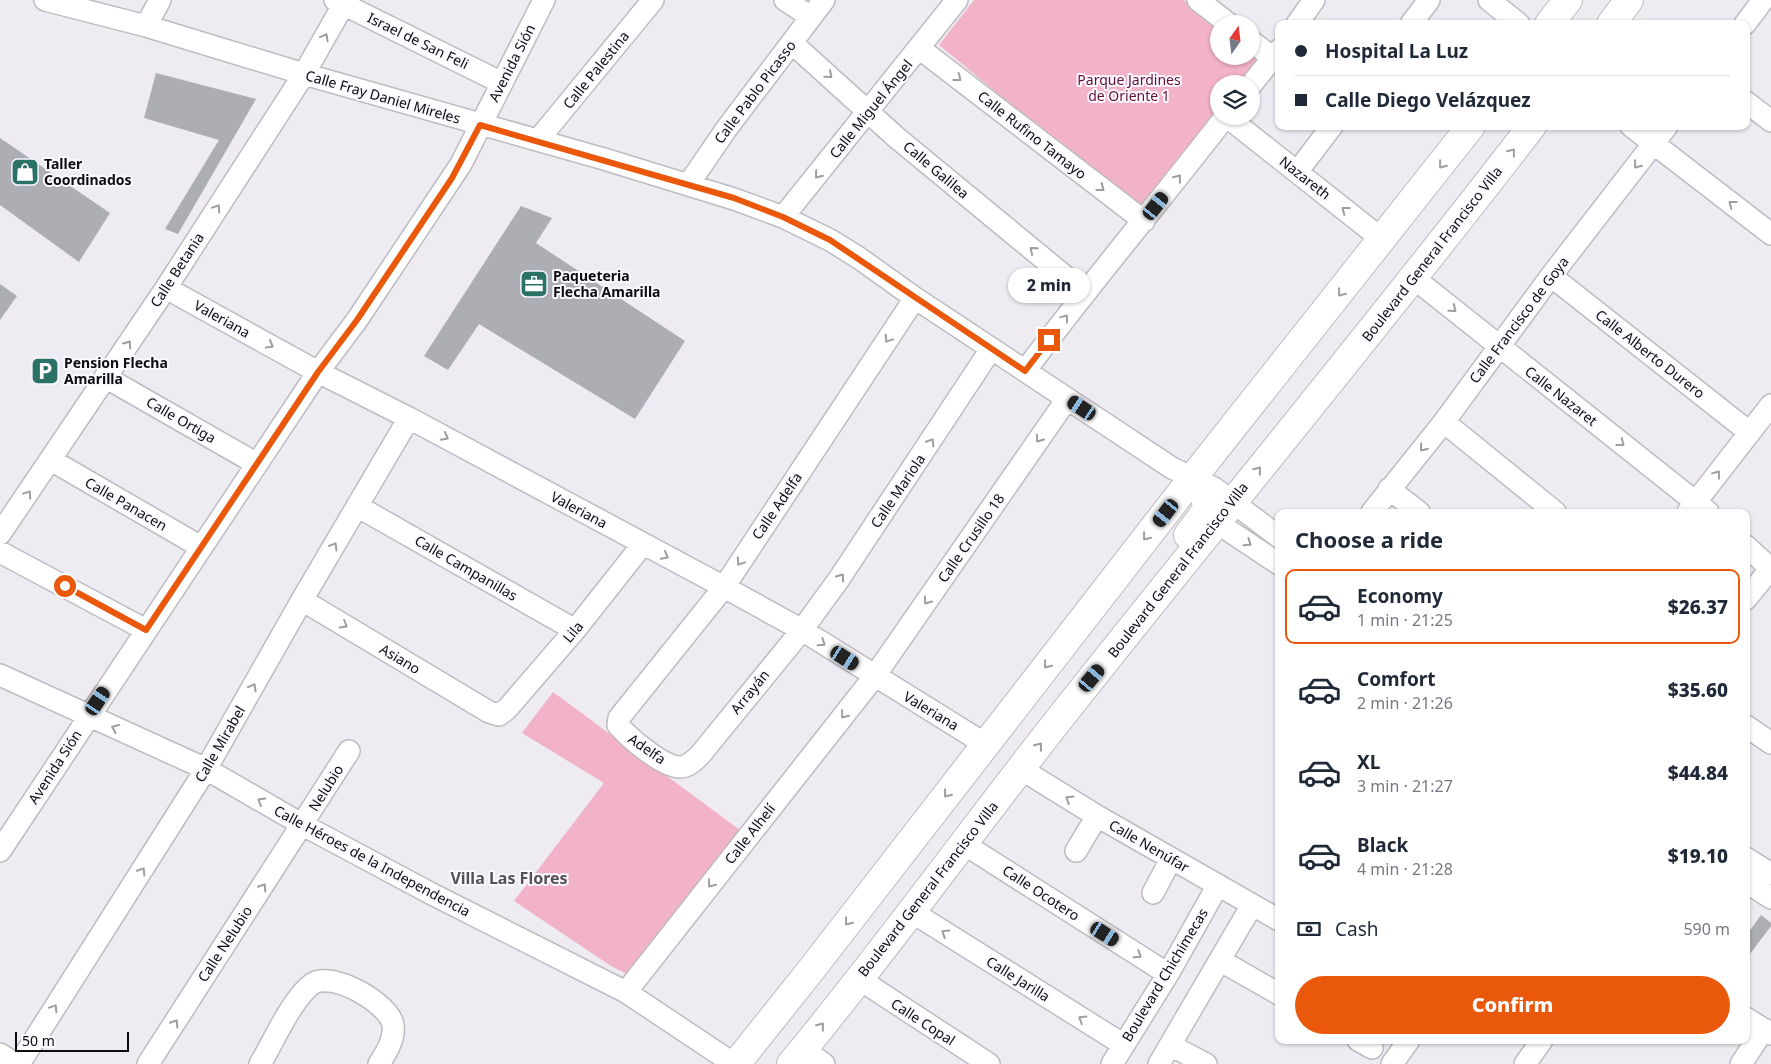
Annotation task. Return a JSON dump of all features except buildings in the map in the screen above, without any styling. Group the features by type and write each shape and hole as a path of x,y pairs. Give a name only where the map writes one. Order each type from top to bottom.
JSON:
{"main road":[{"path":"1552,20 1568,0"},
{"path":"1613,20 1629,0"},
{"path":"735,1064 811,970 1187,479 1383,240 1468,130"},
{"name":"Boulevard General Francisco Villa","path":"806,1059 859,979 1108,659 1218,512 1415,279 1529,130"},
{"path":"1187,479 1206,496 1218,512"},
{"path":"763,1064 765,1052 802,1007 810,992 811,970"}],"street":[{"name":"Calle Fray Daniel Mireles","path":"45,0 146,26 304,74 538,140 734,198 783,217 830,240 1187,479"},
{"path":"146,26 160,0"},
{"name":"Avenida Sión","path":"3,840 318,372 357,320 456,172 544,0"},
{"name":"Calle Palestina","path":"538,140 654,0"},
{"path":"785,0 810,17"},
{"name":"Calle Pablo Picasso","path":"688,185 824,0"},
{"name":"Calle Miguel Ángel","path":"783,217 957,0"},
{"path":"1198,0 1217,15"},
{"path":"1300,20 1314,0"},
{"path":"1414,20 1429,0"},
{"path":"1489,0 1514,20"},
{"name":"Israel de San Feli","path":"341,2 502,83"},
{"name":"Calle Betania","path":"0,534 166,288 304,74 341,2"},
{"path":"1749,20 1765,6"},
{"name":"Calle Galilea","path":"792,43 869,112 1084,292"},
{"path":"1260,46 1275,53"},
{"name":"Calle Rufino Tamayo","path":"919,48 1144,221"},
{"path":"1259,75 1275,55"},
{"path":"1750,105 1771,121"},
{"path":"1025,371 1084,292 1144,221 1219,125"},
{"name":"Nazareth","path":"1238,125 1383,240"},
{"path":"1298,172 1329,130"},
{"path":"1636,130 1771,234"},
{"name":"Calle Francisco de Goya","path":"1374,509 1444,422 1551,276 1663,130"},
{"name":"Calle Alberto Durero","path":"1551,276 1749,432"},
{"name":"Calle Nazaret","path":"1415,279 1697,509"},
{"name":"Valeriana","path":"166,288 318,372 409,418 802,630 874,677 985,744"},
{"name":"Calle Adelfa","path":"630,706 724,587 915,298"},
{"name":"Calle Mariola","path":"802,630 839,579 991,349"},
{"name":"Calle Ortiga","path":"105,377 257,464"},
{"name":"Calle Crusillo 18","path":"874,677 1067,399"},
{"path":"1697,509 1749,432 1771,405"},
{"name":"Calle Mirabel","path":"17,1064 206,769 302,600 409,418"},
{"path":"1444,422 1551,509"},
{"name":"Calle Panacen","path":"50,460 201,547"},
{"path":"1389,489 1415,509"},
{"name":"Calle Campanillas","path":"357,506 575,630"},
{"path":"1218,512 1275,535"},
{"path":"1218,512 1275,561"},
{"name":"Lila","path":"498,715 507,709 575,630 642,544"},
{"path":"1750,550 1771,568 1750,594"},
{"path":"0,552 146,630"},
{"name":"Asiano","path":"302,600 489,712 498,715"},
{"name":"Arrayán","path":"700,756 802,630"},
{"name":"Calle Héroes de la Independencia","path":"0,675 206,769 303,825 430,893 626,992 735,1064"},
{"name":"Calle Alhelí","path":"626,992 874,677"},
{"name":"Adelfa","path":"630,706 619,718 618,725 626,735 654,756 677,767 686,766 700,756"},
{"path":"1750,729 1771,742"},
{"name":"Nelubio","path":"303,825 349,751"},
{"name":"Calle Nenúfar","path":"1021,769 1097,816 1275,918"},
{"path":"1076,851 1097,816"},
{"name":"Calle Nelubio","path":"148,1064 303,825"},
{"name":"Calle Ocotero","path":"964,844 1168,974"},
{"path":"1153,893 1171,859"},
{"path":"1750,861 1771,874"},
{"name":"Boulevard Chichimecas","path":"1112,1064 1168,974 1218,885"},
{"path":"1750,885 1771,898"},
{"path":"1159,1064 1221,961 1252,905"},
{"name":"Calle Jarilla","path":"912,912 1124,1046"},
{"path":"1221,961 1275,992"},
{"name":"Calle Copal","path":"859,979 988,1064"},
{"path":"260,1064 296,1003 314,983 323,980 333,980 354,989 386,1009 393,1026 390,1044 379,1064"},
{"path":"1741,1064 1767,1032 1750,1021"},
{"path":"1392,1064 1406,1044"},
{"path":"1525,1064 1539,1044"},
{"path":"1170,1045 1206,1064"},
{"path":"0,1054 17,1064"}],"green space":[{"name":"Parque Jardines de Oriente 1","path":"974,0 1184,0 1210,19 1210,65 1255,65 1248,75 1210,75 1211,125 1145,213 1129,202 939,45"},
{"path":"553,692 744,833 631,976 611,966 514,901 604,783 522,733"}],"place":[{"name":"Taller Coordinados","path":"25,172"},
{"name":"Paqueteria Flecha Amarilla","path":"534,284"},
{"name":"Pension Flecha Amarilla","path":"45,371"}],"district":[{"name":"Villa Las Flores","path":"509,878"}],"route":[{"path":"65,586 146,630 318,372 357,320 452,178 480,125 604,159 734,198 783,217 830,240 859,258 915,298 1025,371 1049,340"}]}
